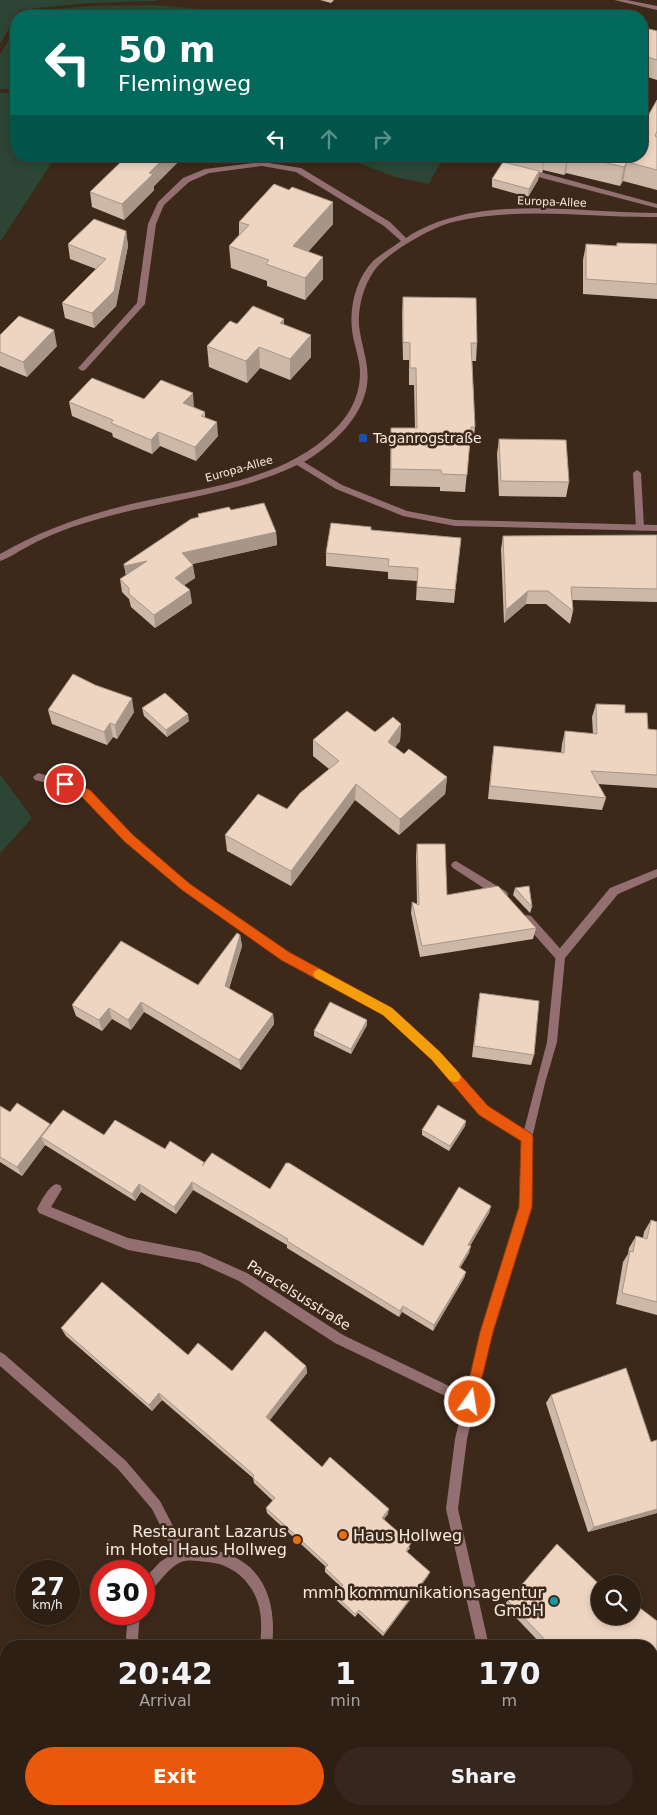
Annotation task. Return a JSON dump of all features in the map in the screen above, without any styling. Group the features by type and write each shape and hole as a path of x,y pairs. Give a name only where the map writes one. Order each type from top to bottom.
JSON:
{"street":[{"path":"617,0 657,8"},
{"path":"82,368 141,304 152,224 161,204 186,180 208,171 262,164 298,170 387,224 405,241"},
{"name":"Europa-Allee","path":"513,168 657,206"},
{"name":"Europa-Allee","path":"0,558 48,533 98,516 259,478 298,462 324,445 347,422 358,401 364,372 356,329 356,307 361,288 375,264 405,241 434,224 460,217 505,213 657,215"},
{"path":"298,462 340,487 406,514 454,523 657,528"},
{"path":"636,474 640,528"},
{"path":"38,777 65,784 86,794 129,839 186,887 285,956 388,1012 436,1056 484,1110 527,1138"},
{"path":"456,865 506,897 560,956"},
{"path":"482,1640 452,1509 461,1439 486,1332 525,1207 527,1138 552,1042 560,956 614,891 657,873"},
{"name":"Paracelsusstraße","path":"56,1189 43,1208 128,1244 200,1258 244,1277 339,1339 470,1402"},
{"path":"0,1358 122,1465 156,1505 182,1556"},
{"path":"155,1576 162,1568 182,1556 214,1555 232,1561 247,1572 259,1588 266,1608 268,1629 267,1640"},
{"path":"133,1625 133,1640"}],"green space":[{"path":"0,0 156,0 89,3 10,10 10,27 0,44"},
{"path":"159,5 205,10 47,10 88,6"},
{"path":"10,38 10,89 0,89 0,54"},
{"path":"0,93 10,93 10,162 52,162 0,242"},
{"path":"356,162 441,162 429,184 395,177"},
{"path":"0,774 32,818 0,853"}],"building":[{"path":"648,29 657,31 657,60 648,57"},
{"path":"657,100 657,131 655,136 657,137 657,170 627,162 648,162 648,116"},
{"path":"121,162 160,162 149,173 153,174 122,204 90,192"},
{"path":"503,162 539,171 529,189 492,179"},
{"path":"603,162 627,162 624,167"},
{"path":"274,184 289,190 292,187 333,202 293,246 323,257 305,278 266,264 269,260 229,246 249,225 239,222"},
{"path":"94,219 126,231 114,291 92,313 62,303 106,259 68,244"},
{"path":"617,243 657,244 657,284 586,279 586,244 617,246"},
{"path":"403,297 476,298 477,343 471,343 475,427 471,427 467,475 442,474 441,470 391,469 391,428 417,428 416,368 410,368 410,343 403,342"},
{"path":"253,306 284,319 280,323 311,335 290,359 259,347 246,361 207,346 230,321 237,324"},
{"path":"19,316 54,330 23,362 0,352 0,335"},
{"path":"92,378 144,399 161,380 193,393 183,403 205,412 201,416 217,422 195,447 158,432 151,440 111,423 113,420 69,402"},
{"path":"499,439 566,440 569,482 501,481"},
{"path":"264,503 276,532 182,553 193,565 175,578 190,590 154,615 129,594 129,588 120,579 147,561 124,566 124,564 191,519 199,517 198,514 229,507 231,510"},
{"path":"331,523 371,527 371,530 461,538 455,590 417,587 418,568 388,566 389,559 326,553"},
{"path":"657,535 657,589 571,587 573,611 548,591 528,591 506,610 503,536"},
{"path":"73,674 95,685 132,698 115,725 110,723 104,732 48,710"},
{"path":"165,693 188,714 166,730 142,708"},
{"path":"596,704 625,705 625,713 647,713 648,729 657,730 657,775 591,771 606,798 490,786 494,746 564,753 565,731 597,734"},
{"path":"347,711 375,732 393,717 401,724 388,742 404,754 409,749 447,777 400,819 356,784 291,871 225,835 258,794 287,809 300,793 339,761 313,740"},
{"path":"417,844 445,844 447,895 498,886 536,928 422,946 412,902 419,905"},
{"path":"529,886 532,907 515,888"},
{"path":"237,933 240,935 225,986 273,1014 239,1060 141,1002 128,1020 109,1008 99,1020 72,1005 121,941 198,985"},
{"path":"480,993 539,1001 534,1055 474,1046"},
{"path":"330,1002 367,1020 351,1049 314,1031"},
{"path":"17,1103 50,1124 17,1167 0,1157 0,1106 10,1112"},
{"path":"438,1105 466,1121 450,1146 422,1130"},
{"path":"63,1110 104,1135 115,1120 165,1149 170,1141 205,1163 212,1153 270,1189 286,1163 289,1163 423,1246 459,1187 491,1206 468,1245 471,1246 459,1267 466,1272 434,1325 403,1306 400,1311 287,1241 288,1239 192,1182 174,1207 139,1184 132,1194 41,1137"},
{"path":"651,1220 657,1222 657,1302 622,1293 630,1251 633,1252 636,1236 647,1239"},
{"path":"102,1282 188,1355 198,1343 232,1371 265,1331 306,1366 266,1417 322,1467 330,1457 389,1509 382,1518 411,1543 406,1551 430,1572 384,1633 359,1610 355,1614 335,1595 343,1585 325,1568 328,1565 266,1508 275,1498 253,1478 254,1475 159,1393 149,1405 61,1328"},
{"path":"626,1368 651,1442 657,1440 657,1509 594,1527 551,1395"},
{"name":"mmh kommunikationsagentur GmbH","path":"557,1544 591,1576 591,1625 641,1625 641,1609 657,1621 657,1640 545,1640 508,1601"}],"slow traffic":[{"path":"319,974 388,1012 436,1056 455,1077"}],"place":[{"name":"Taganrogstraße","path":"363,438"},
{"name":"Haus Hollweg","path":"343,1535"},
{"name":"Restaurant Lazarus im Hotel Haus Hollweg","path":"297,1540"},
{"name":"mmh kommunikationsagentur GmbH","path":"554,1601"}],"route":[{"path":"65,784 86,794 129,839 186,887 285,956 388,1012 436,1056 484,1110 527,1138 525,1207 486,1332 470,1402"}]}
